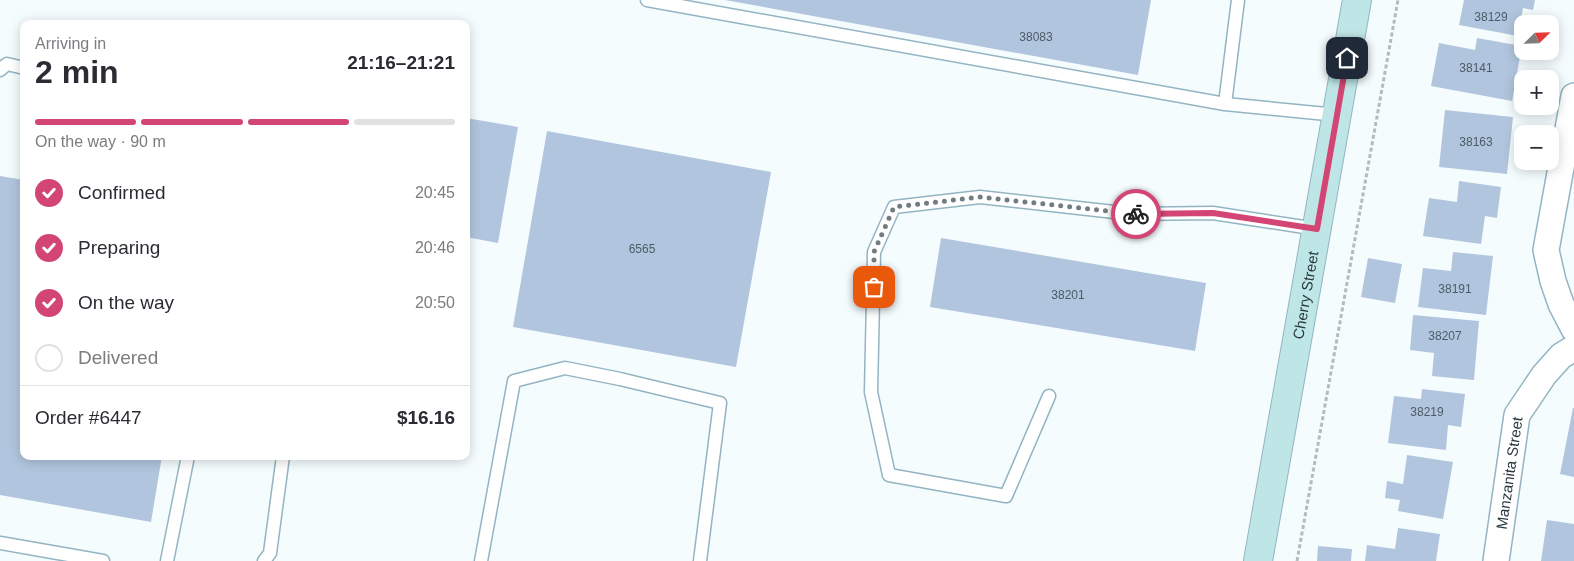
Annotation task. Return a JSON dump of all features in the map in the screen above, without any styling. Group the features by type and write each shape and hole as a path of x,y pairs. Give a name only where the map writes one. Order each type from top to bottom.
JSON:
{"street":[{"name":"Cherry Street","path":"1258,561 1357,0"},
{"path":"1574,96 1546,250 1553,281 1561,304 1574,329"},
{"name":"Manzanita Street","path":"1496,561 1518,415 1544,374 1561,356 1574,348"}],"lane":[{"path":"647,0 1225,104 1337,115"},
{"path":"1225,104 1238,0"},
{"path":"0,70 7,64 20,67"},
{"path":"1049,396 1006,496 889,475 871,392 874,252 894,207 980,197 1132,214 1213,213 1317,229"},
{"path":"481,561 514,381 566,368 620,378 720,403 700,561"},
{"path":"167,561 187,460"},
{"path":"264,561 270,553 282,460"},
{"path":"0,543 103,561"}],"path":[{"path":"1298,561 1398,0"}],"building":[{"path":"725,0 1151,0 1138,75"},
{"path":"1464,0 1535,0 1533,10 1523,8 1522,15 1514,15 1514,35 1459,25"},
{"path":"1477,38 1514,45 1514,60 1519,60 1518,70 1514,70 1512,101 1431,86 1439,43 1475,50"},
{"path":"1445,110 1513,117 1507,174 1439,167"},
{"path":"470,119 518,127 498,243 470,238"},
{"path":"547,131 771,172 736,367 513,327"},
{"path":"0,176 20,179 20,460 161,460 151,522 0,495"},
{"path":"1459,181 1501,187 1497,218 1485,216 1481,244 1423,236 1429,198 1457,202"},
{"path":"941,238 1206,283 1195,351 930,307"},
{"path":"1453,252 1493,256 1486,315 1418,307 1423,268 1451,271"},
{"path":"1368,258 1402,264 1395,303 1361,297"},
{"path":"1413,315 1479,321 1474,380 1432,376 1434,353 1410,350"},
{"path":"1422,389 1465,394 1461,427 1448,425 1446,450 1388,443 1394,396 1421,399"},
{"path":"1574,408 1574,477 1560,474"},
{"path":"1407,455 1453,462 1443,519 1398,511 1400,500 1385,498 1387,481 1403,484"},
{"path":"1547,520 1574,524 1574,561 1541,561"},
{"path":"1398,528 1440,534 1436,561 1365,561 1367,545 1395,549"},
{"path":"1318,546 1352,549 1351,561 1317,561"}],"way so far":[{"path":"874,287 874,252 894,207 980,197 1136,214"}],"route":[{"path":"1136,214 1213,213 1317,229 1347,58"}]}
